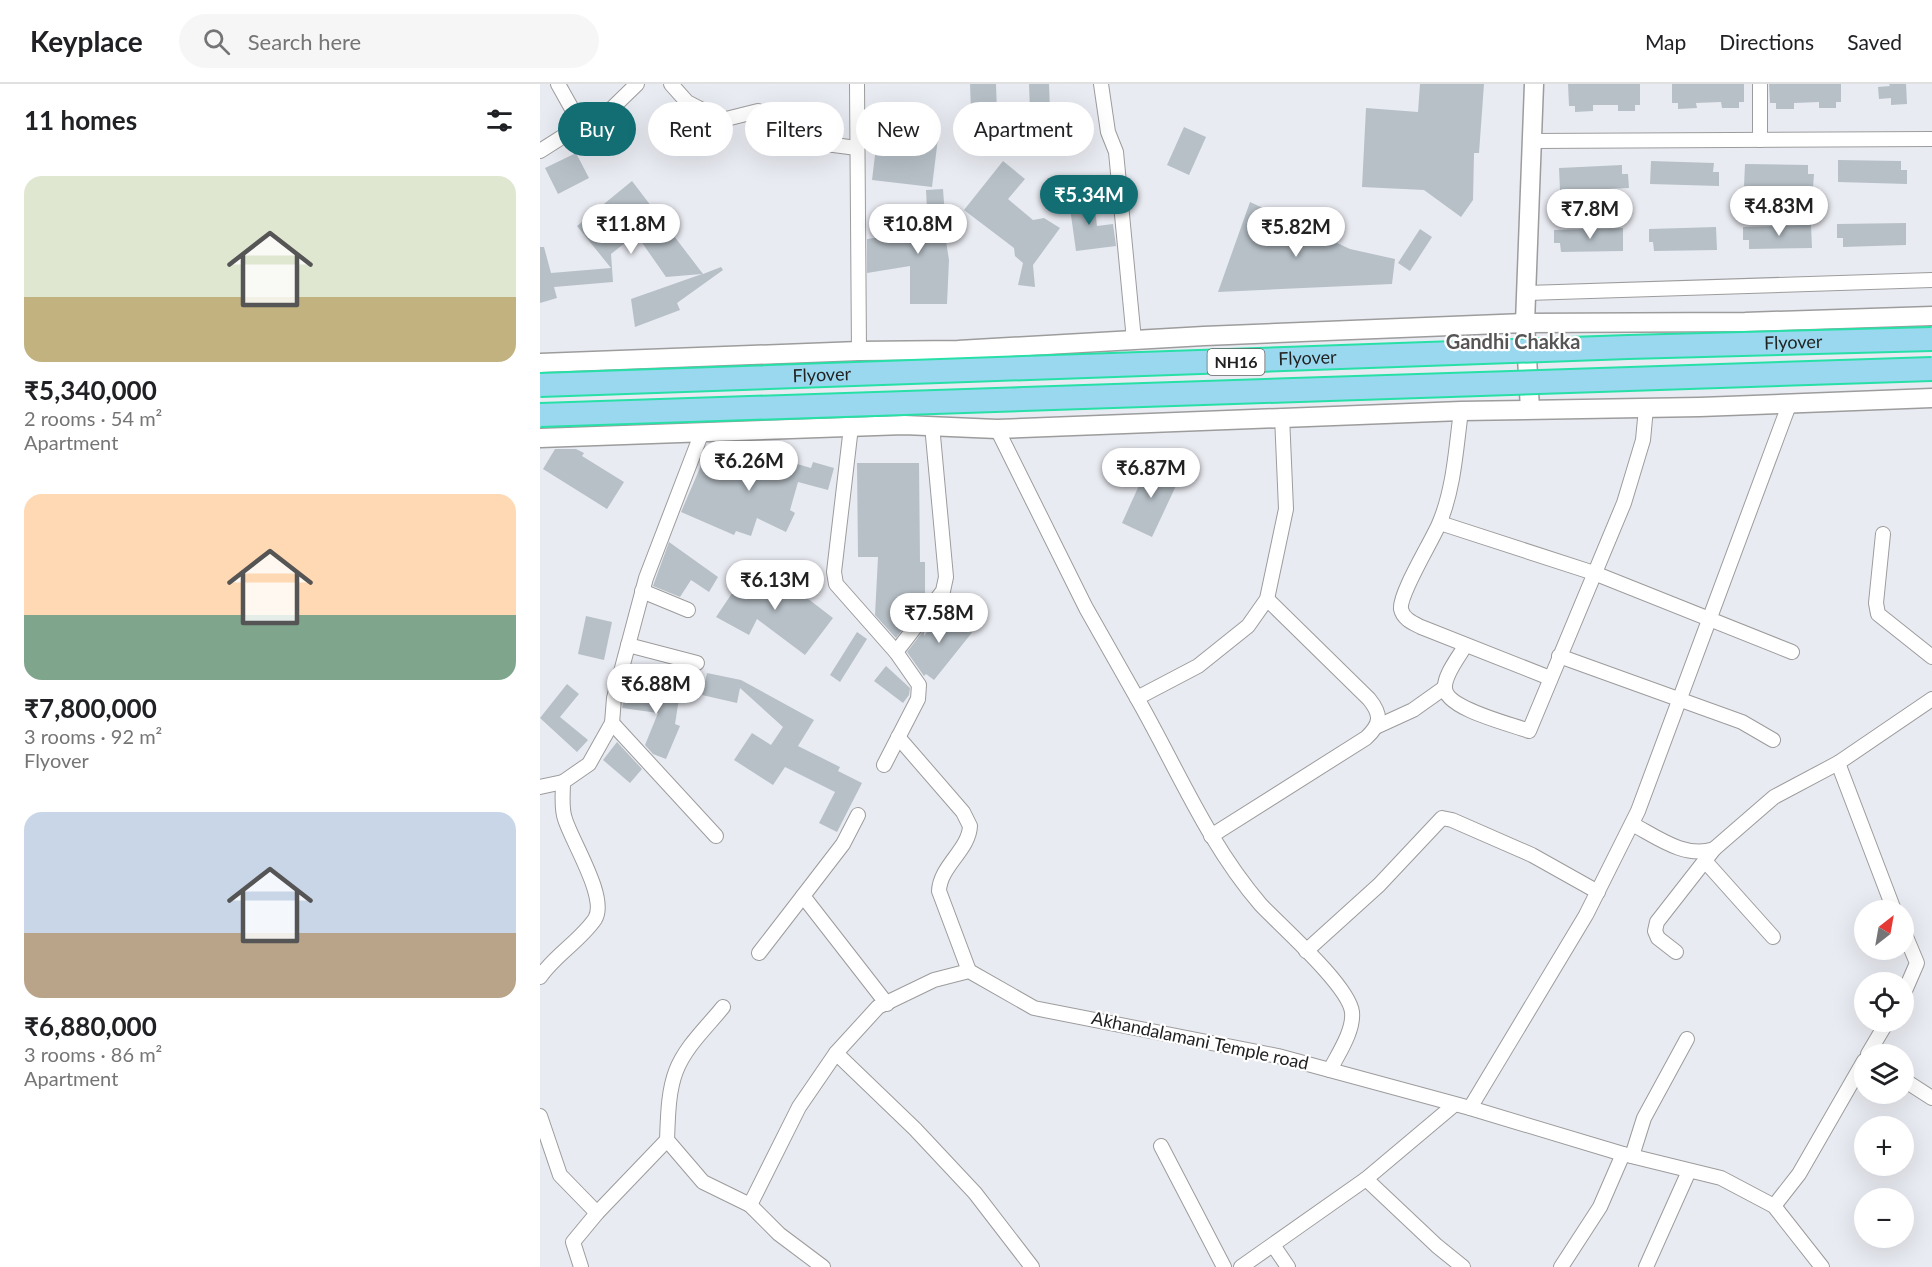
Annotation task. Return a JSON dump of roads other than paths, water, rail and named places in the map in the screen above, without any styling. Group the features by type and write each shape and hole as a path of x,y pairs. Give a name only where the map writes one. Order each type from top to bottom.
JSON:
{"highway":[{"name":"Flyover","path":"540,385 1628,347 1932,339"},
{"name":"Flyover","path":"540,415 1932,369"}],"street":[{"path":"540,151 581,125 558,84"},
{"path":"618,102 637,84"},
{"path":"671,84 687,102 722,120 758,111 771,137 856,148"},
{"path":"857,84 857,102"},
{"path":"1101,84 1108,132 1116,152 1134,340"},
{"path":"1530,409 1525,323 1534,84"},
{"path":"1760,84 1760,140"},
{"path":"1532,141 1932,139"},
{"path":"857,156 859,351"},
{"path":"1527,293 1932,280"},
{"path":"540,363 859,351 958,350 1525,323 1745,322 1932,316"},
{"path":"540,438 932,425 997,429 1461,411 1789,405 1932,398"},
{"path":"1470,1108 1586,915 1632,824 1789,405"},
{"path":"1444,688 1448,697 1459,706 1529,731 1636,468 1646,408"},
{"path":"1461,411 1448,497 1440,523 1404,595 1401,608 1407,620 1465,646 1550,678"},
{"path":"1137,698 1198,666 1248,626 1267,598 1286,509 1282,417"},
{"path":"896,652 943,591 946,577 932,425"},
{"path":"851,427 834,572 836,584 896,652 919,685 918,699 884,765"},
{"path":"997,429 1086,608 1211,836 1261,904 1343,994 1352,1010 1351,1026 1330,1070"},
{"path":"540,787 562,782 589,764 612,723 614,698 642,591 702,432"},
{"path":"1440,523 1594,573 1792,652"},
{"path":"1883,534 1876,610 1932,657"},
{"path":"642,591 688,610"},
{"path":"1267,598 1369,699 1379,714 1378,726"},
{"path":"628,645 697,663"},
{"path":"1211,836 1366,738 1378,726 1413,710 1444,688 1465,646"},
{"path":"1559,656 1742,722 1773,740"},
{"path":"1676,952 1658,938 1655,931 1658,922 1714,849 1774,797 1838,763 1932,699"},
{"path":"612,723 717,836"},
{"path":"750,1205 799,1107 836,1053 878,1007 934,980 969,971 939,891 939,881 967,838 970,826 963,812 898,737"},
{"path":"1838,763 1890,900"},
{"path":"540,977 551,961 594,920 599,909 597,894 563,817 562,782"},
{"path":"759,953 843,844 858,815"},
{"path":"1305,951 1379,885 1442,818 1452,820 1532,855 1598,892"},
{"path":"1632,824 1680,849 1704,852 1714,849"},
{"path":"1705,861 1773,937"},
{"path":"803,896 887,1004"},
{"path":"1913,972 1917,963 1914,956"},
{"name":"Akhandalamani Temple road","path":"969,971 1034,1008 1278,1056 1470,1108 1628,1155 1721,1178 1774,1206 1822,1267"},
{"path":"581,1267 573,1242 597,1213 667,1140 669,1103 676,1071 685,1054 723,1007"},
{"path":"1561,1267 1600,1207 1628,1155 1644,1118 1687,1040"},
{"path":"836,1053 915,1129 975,1193 1032,1267"},
{"path":"1774,1206 1799,1174 1854,1078"},
{"path":"1914,1086 1932,1098"},
{"path":"1240,1267 1366,1179 1454,1105"},
{"path":"540,1116 560,1175 597,1213"},
{"path":"667,1140 703,1182 750,1205 778,1234 823,1267"},
{"path":"1161,1146 1224,1267"},
{"path":"1646,1267 1689,1171"},
{"path":"1366,1179 1437,1246 1463,1267"},
{"path":"1273,1245 1288,1267"}],"district":[{"name":"Gandhi Chakka","path":"1513,342"}]}
